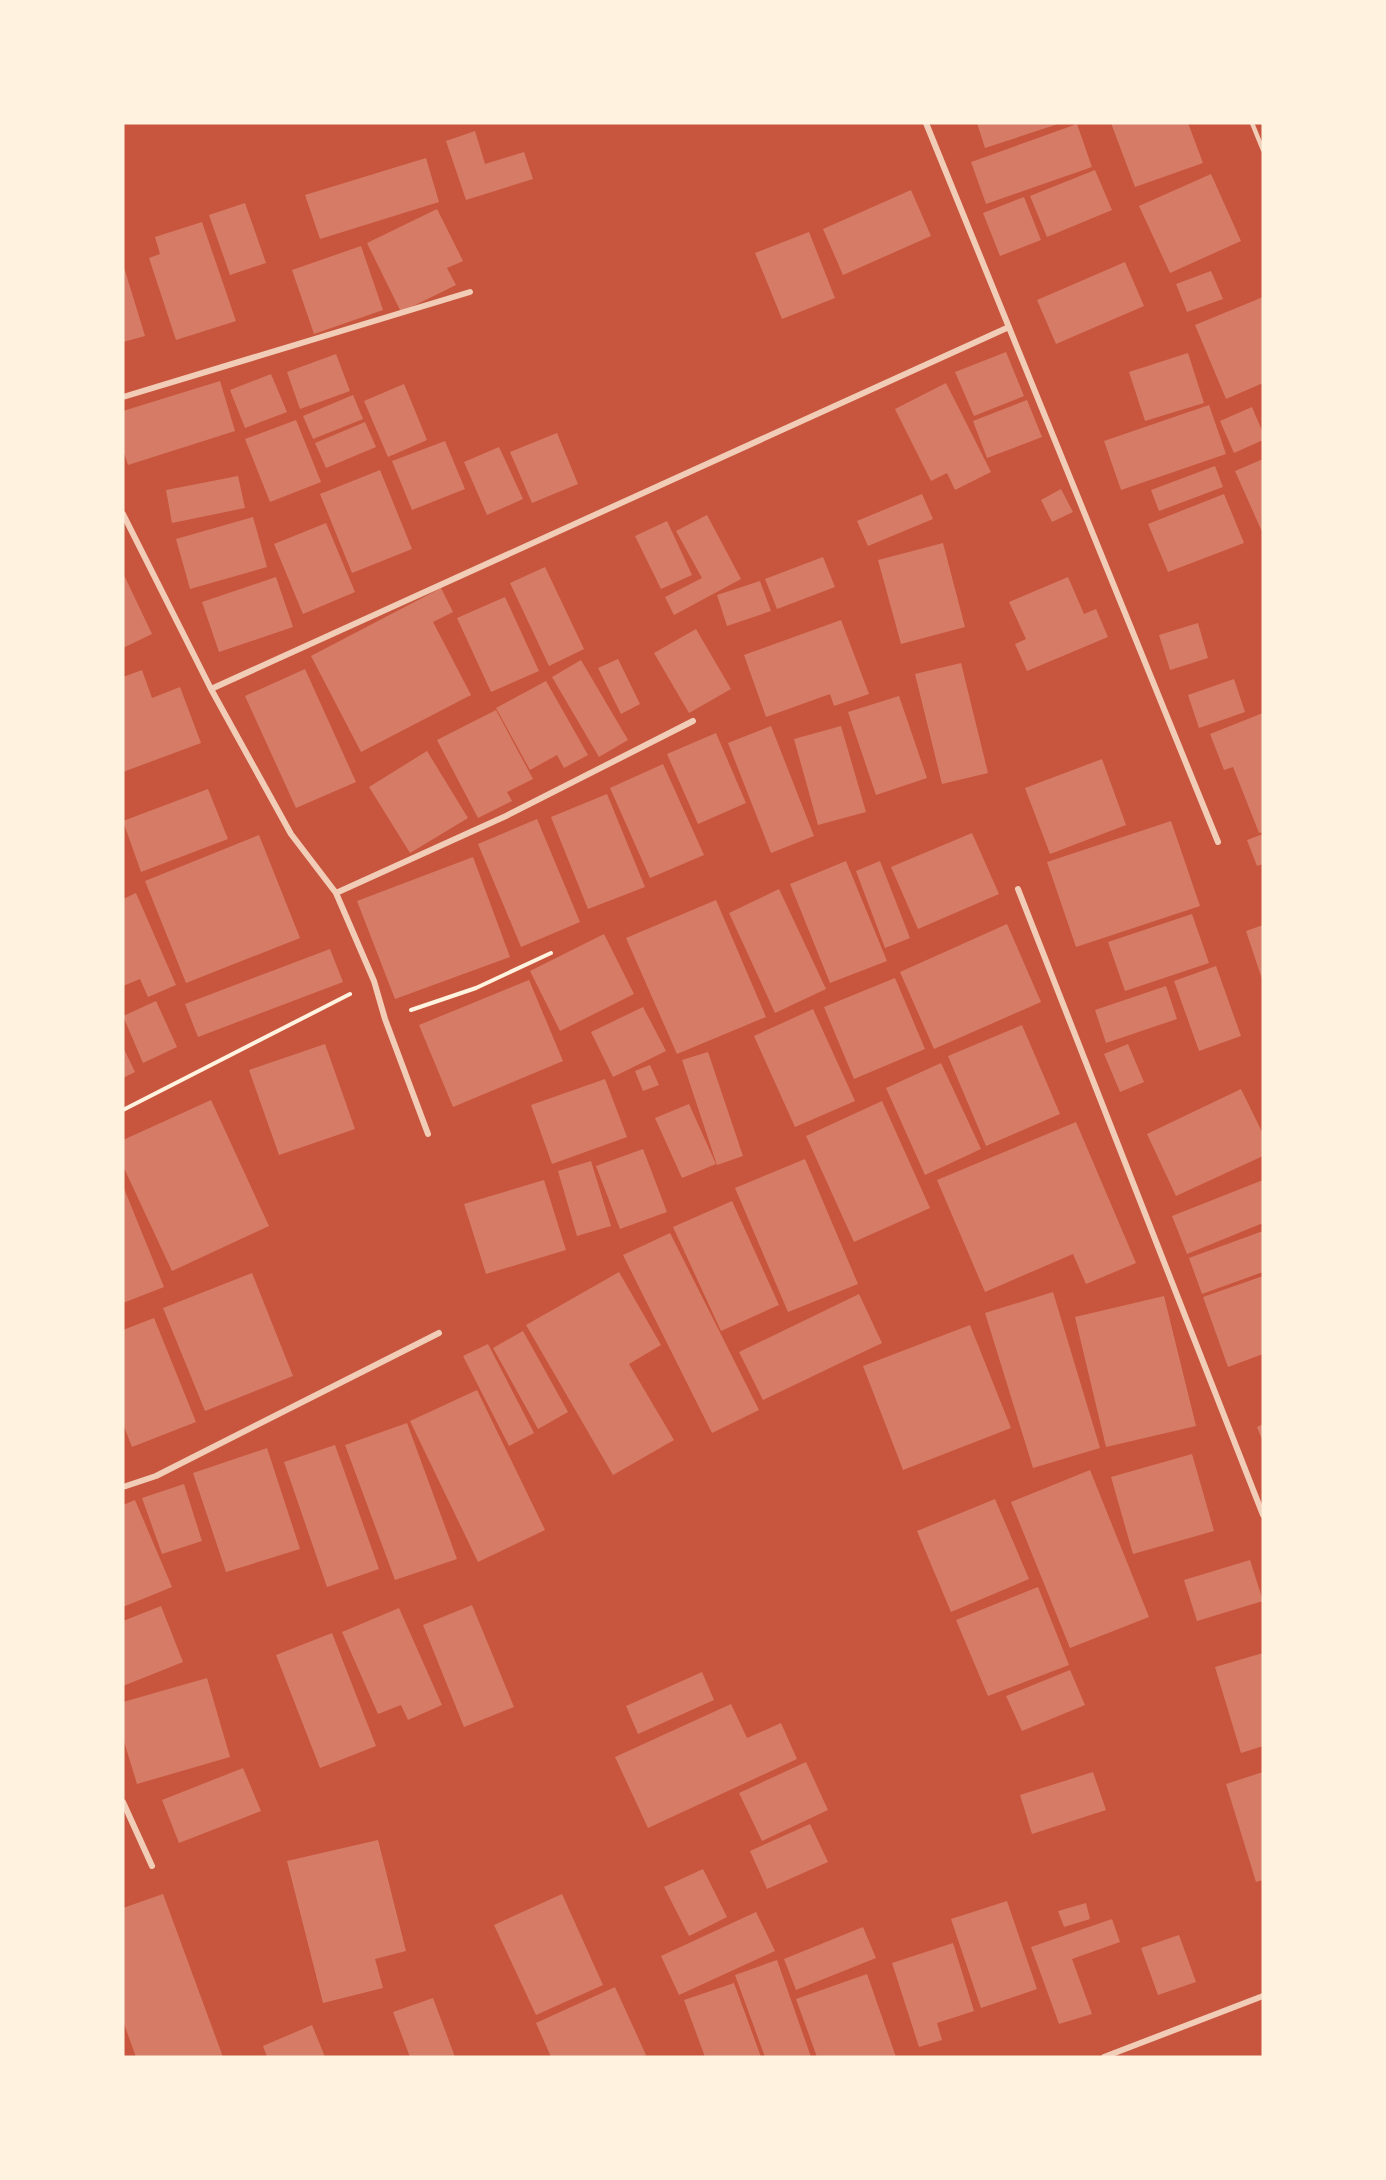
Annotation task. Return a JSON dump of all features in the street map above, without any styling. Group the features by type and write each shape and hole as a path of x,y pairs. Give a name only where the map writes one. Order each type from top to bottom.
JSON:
{"street":[{"path":"926,123 1218,842"},
{"path":"123,397 470,292"},
{"path":"211,689 1009,327"},
{"path":"123,514 211,689 291,834 336,893 374,981 385,1019 428,1134"},
{"path":"336,893 506,816 693,722"},
{"path":"1018,889 1263,1515"},
{"path":"123,1487 156,1476 439,1333"},
{"path":"123,1802 152,1866"},
{"path":"1104,2057 1263,1996"}],"lane":[{"path":"1252,123 1263,150"}],"path":[{"path":"385,1019 476,988 551,952"},
{"path":"123,1110 374,981"}],"building":[{"path":"977,123 1061,123 985,148"},
{"path":"1111,123 1188,123 1203,163 1135,187"},
{"path":"1077,124 1092,167 986,204 971,162"},
{"path":"475,131 485,164 524,152 533,179 466,200 446,141"},
{"path":"426,158 439,202 320,239 305,195"},
{"path":"1095,170 1112,210 1047,237 1030,196"},
{"path":"1211,174 1241,241 1170,273 1139,206"},
{"path":"911,190 931,236 843,275 823,229"},
{"path":"1024,197 1041,240 1000,256 983,213"},
{"path":"245,203 266,263 230,275 209,215"},
{"path":"437,209 463,261 447,268 456,285 401,312 367,243"},
{"path":"202,222 236,321 176,340 149,258 160,254 155,237"},
{"path":"809,232 835,298 782,319 755,253"},
{"path":"361,246 383,310 314,334 292,270"},
{"path":"1125,262 1144,306 1056,344 1037,300"},
{"path":"123,264 145,336 123,342"},
{"path":"1211,271 1223,299 1187,312 1176,284"},
{"path":"1263,297 1263,383 1226,399 1195,325"},
{"path":"1006,352 1024,396 974,416 955,372"},
{"path":"1188,353 1204,403 1145,421 1129,372"},
{"path":"336,354 350,391 300,409 287,372"},
{"path":"271,374 287,412 245,428 230,390"},
{"path":"220,381 235,431 128,465 123,450 123,411"},
{"path":"946,383 991,472 955,490 947,473 931,481 895,409"},
{"path":"404,384 427,440 388,457 364,401"},
{"path":"353,395 363,419 313,439 303,416"},
{"path":"1027,400 1042,437 987,458 973,421"},
{"path":"1209,405 1226,454 1121,490 1104,441"},
{"path":"1252,407 1263,433 1263,440 1234,453 1220,421"},
{"path":"296,420 321,482 270,502 245,439"},
{"path":"365,422 376,447 326,468 315,443"},
{"path":"557,433 578,484 532,503 510,452"},
{"path":"445,441 465,489 412,510 392,461"},
{"path":"499,447 523,499 487,515 464,462"},
{"path":"1263,459 1263,534 1235,471"},
{"path":"1215,466 1223,487 1159,511 1151,490"},
{"path":"380,470 412,549 352,573 320,494"},
{"path":"238,476 245,508 172,523 166,490"},
{"path":"1061,489 1073,512 1052,522 1041,500"},
{"path":"922,494 933,519 868,546 857,521"},
{"path":"1224,494 1244,543 1168,572 1148,524"},
{"path":"707,515 741,579 674,615 665,597 702,578 676,531"},
{"path":"253,517 267,567 190,589 176,539"},
{"path":"667,521 692,575 661,589 635,536"},
{"path":"326,523 355,592 303,614 274,544"},
{"path":"943,543 965,627 901,644 878,560"},
{"path":"823,557 835,587 777,609 765,579"},
{"path":"545,567 584,649 549,666 510,583"},
{"path":"123,573 152,634 123,648"},
{"path":"276,577 293,627 219,652 202,602"},
{"path":"1068,577 1084,614 1096,609 1108,637 1027,671 1015,644 1026,639 1009,602"},
{"path":"760,581 771,611 727,626 717,595"},
{"path":"441,588 453,612 433,622 471,695 361,752 311,656"},
{"path":"505,597 539,671 491,692 457,618"},
{"path":"841,620 869,694 834,706 830,694 766,717 744,655"},
{"path":"1198,623 1208,658 1170,670 1159,635"},
{"path":"696,629 731,689 689,713 654,653"},
{"path":"618,659 640,704 621,714 598,668"},
{"path":"581,660 628,740 599,757 552,677"},
{"path":"961,663 988,773 942,784 915,674"},
{"path":"305,669 356,782 296,808 245,696"},
{"path":"142,670 152,698 180,687 201,743 123,772 123,677"},
{"path":"1234,679 1245,712 1199,728 1188,695"},
{"path":"546,681 588,755 564,768 557,755 530,770 496,708"},
{"path":"899,696 927,778 876,795 848,712"},
{"path":"496,710 533,779 507,792 512,801 478,818 437,740"},
{"path":"1263,713 1263,832 1259,833 1233,767 1224,770 1210,734"},
{"path":"771,726 814,836 771,853 728,743"},
{"path":"841,726 866,812 818,825 794,739"},
{"path":"716,733 746,803 698,824 667,754"},
{"path":"427,751 468,818 410,853 369,787"},
{"path":"1102,759 1126,825 1050,854 1025,788"},
{"path":"663,764 704,855 650,878 610,788"},
{"path":"208,789 228,839 141,872 123,821"},
{"path":"607,794 645,887 588,909 551,817"},
{"path":"537,819 580,922 521,947 478,844"},
{"path":"1171,821 1200,906 1076,947 1047,862"},
{"path":"972,833 999,894 918,929 891,867"},
{"path":"1263,834 1263,864 1257,866 1247,840"},
{"path":"259,835 300,938 186,983 145,881"},
{"path":"473,857 510,957 395,999 357,901"},
{"path":"846,861 887,961 830,983 790,884"},
{"path":"880,861 910,938 885,948 856,871"},
{"path":"779,889 826,989 775,1013 729,913"},
{"path":"136,893 176,985 148,997 140,979 123,986 123,899"},
{"path":"716,900 766,1017 677,1054 626,938"},
{"path":"1192,914 1209,963 1125,991 1108,942"},
{"path":"1007,924 1041,1002 934,1049 900,972"},
{"path":"1263,925 1263,982 1246,931"},
{"path":"604,934 634,994 560,1031 530,971"},
{"path":"330,949 343,982 198,1037 185,1004"},
{"path":"1216,966 1241,1036 1199,1051 1174,981"},
{"path":"895,978 925,1049 854,1079 824,1007"},
{"path":"529,980 563,1061 453,1107 419,1025"},
{"path":"1166,986 1177,1019 1106,1043 1095,1010"},
{"path":"156,1001 177,1047 143,1063 123,1016"},
{"path":"643,1007 666,1051 613,1077 591,1032"},
{"path":"813,1009 855,1101 795,1127 754,1036"},
{"path":"1022,1025 1060,1114 986,1146 948,1056"},
{"path":"325,1044 355,1129 279,1155 249,1070"},
{"path":"1128,1044 1144,1082 1120,1092 1104,1054"},
{"path":"123,1047 135,1072 123,1078"},
{"path":"708,1052 743,1156 717,1165 682,1060"},
{"path":"941,1063 981,1149 925,1175 886,1088"},
{"path":"650,1065 659,1085 643,1091 635,1071"},
{"path":"605,1079 627,1137 552,1164 531,1105"},
{"path":"1241,1089 1263,1134 1263,1156 1176,1196 1147,1134"},
{"path":"211,1100 269,1226 172,1271 123,1166 123,1140"},
{"path":"882,1101 930,1208 854,1242 806,1136"},
{"path":"689,1104 716,1164 682,1178 655,1118"},
{"path":"1076,1122 1136,1263 1086,1284 1073,1254 985,1292 937,1180"},
{"path":"643,1149 667,1212 620,1229 596,1166"},
{"path":"805,1159 858,1284 788,1312 735,1188"},
{"path":"591,1161 611,1226 577,1236 558,1171"},
{"path":"544,1180 566,1250 486,1274 464,1204"},
{"path":"1263,1180 1263,1223 1187,1254 1172,1216"},
{"path":"123,1186 164,1287 123,1303"},
{"path":"732,1201 779,1305 721,1331 673,1227"},
{"path":"1263,1231 1263,1272 1202,1294 1189,1258"},
{"path":"670,1233 759,1410 712,1433 623,1255"},
{"path":"619,1272 661,1345 629,1364 674,1440 613,1475 526,1325"},
{"path":"252,1273 293,1376 205,1411 163,1308"},
{"path":"1263,1276 1263,1354 1228,1367 1203,1297"},
{"path":"1053,1292 1100,1448 1033,1468 985,1313"},
{"path":"859,1294 882,1343 763,1400 739,1352"},
{"path":"1164,1296 1196,1426 1106,1447 1075,1317"},
{"path":"154,1318 196,1422 132,1447 123,1424 123,1330"},
{"path":"970,1325 1011,1428 903,1470 863,1366"},
{"path":"523,1331 568,1412 538,1429 493,1348"},
{"path":"488,1344 534,1433 509,1446 463,1356"},
{"path":"477,1390 545,1530 478,1562 410,1421"},
{"path":"407,1423 457,1559 395,1580 345,1445"},
{"path":"1263,1424 1263,1442 1257,1427"},
{"path":"335,1445 379,1569 327,1587 284,1462"},
{"path":"267,1448 300,1549 226,1572 193,1473"},
{"path":"1192,1454 1214,1531 1133,1554 1111,1477"},
{"path":"1090,1470 1149,1617 1070,1648 1011,1502"},
{"path":"184,1484 202,1541 162,1554 142,1498"},
{"path":"995,1499 1029,1579 951,1612 917,1531"},
{"path":"135,1500 172,1587 123,1607 123,1505"},
{"path":"1250,1560 1263,1601 1197,1621 1184,1580"},
{"path":"1038,1587 1069,1665 988,1696 956,1620"},
{"path":"472,1605 514,1707 464,1727 423,1625"},
{"path":"161,1606 183,1662 123,1686 123,1621"},
{"path":"399,1608 442,1705 408,1720 401,1705 378,1714 342,1632"},
{"path":"332,1633 376,1746 320,1768 276,1655"},
{"path":"1263,1653 1263,1746 1241,1753 1215,1667"},
{"path":"1070,1670 1085,1705 1022,1731 1006,1696"},
{"path":"702,1672 714,1700 638,1734 626,1706"},
{"path":"207,1678 230,1757 137,1784 123,1738 123,1702"},
{"path":"731,1704 747,1738 781,1723 797,1759 648,1828 615,1757"},
{"path":"806,1762 828,1810 762,1841 739,1793"},
{"path":"243,1768 261,1811 179,1843 162,1800"},
{"path":"1093,1772 1106,1810 1032,1834 1020,1795"},
{"path":"1263,1772 1263,1880 1256,1882 1226,1784"},
{"path":"810,1824 828,1862 767,1889 750,1851"},
{"path":"378,1840 406,1951 375,1959 383,1988 323,2003 287,1861"},
{"path":"703,1869 727,1917 689,1936 664,1887"},
{"path":"163,1894 223,2057 136,2057 123,2021 123,1908"},
{"path":"562,1894 603,1985 536,2015 494,1925"},
{"path":"1007,1901 1037,1989 981,2008 951,1919"},
{"path":"1086,1903 1090,1919 1064,1927 1058,1911"},
{"path":"756,1912 775,1951 679,1995 661,1956"},
{"path":"1112,1919 1120,1942 1072,1959 1092,2014 1059,2024 1031,1947"},
{"path":"863,1927 876,1958 796,1990 784,1959"},
{"path":"1179,1935 1196,1982 1158,1995 1141,1948"},
{"path":"953,1943 974,2011 937,2023 942,2040 919,2047 892,1963"},
{"path":"777,1960 811,2057 765,2057 735,1975"},
{"path":"867,1974 896,2057 817,2057 796,1999"},
{"path":"734,1983 761,2057 705,2057 684,2000"},
{"path":"615,1987 646,2055 642,2057 551,2057 536,2023"},
{"path":"433,1998 455,2057 410,2057 393,2012"},
{"path":"312,2025 325,2057 267,2057 263,2046"}]}
